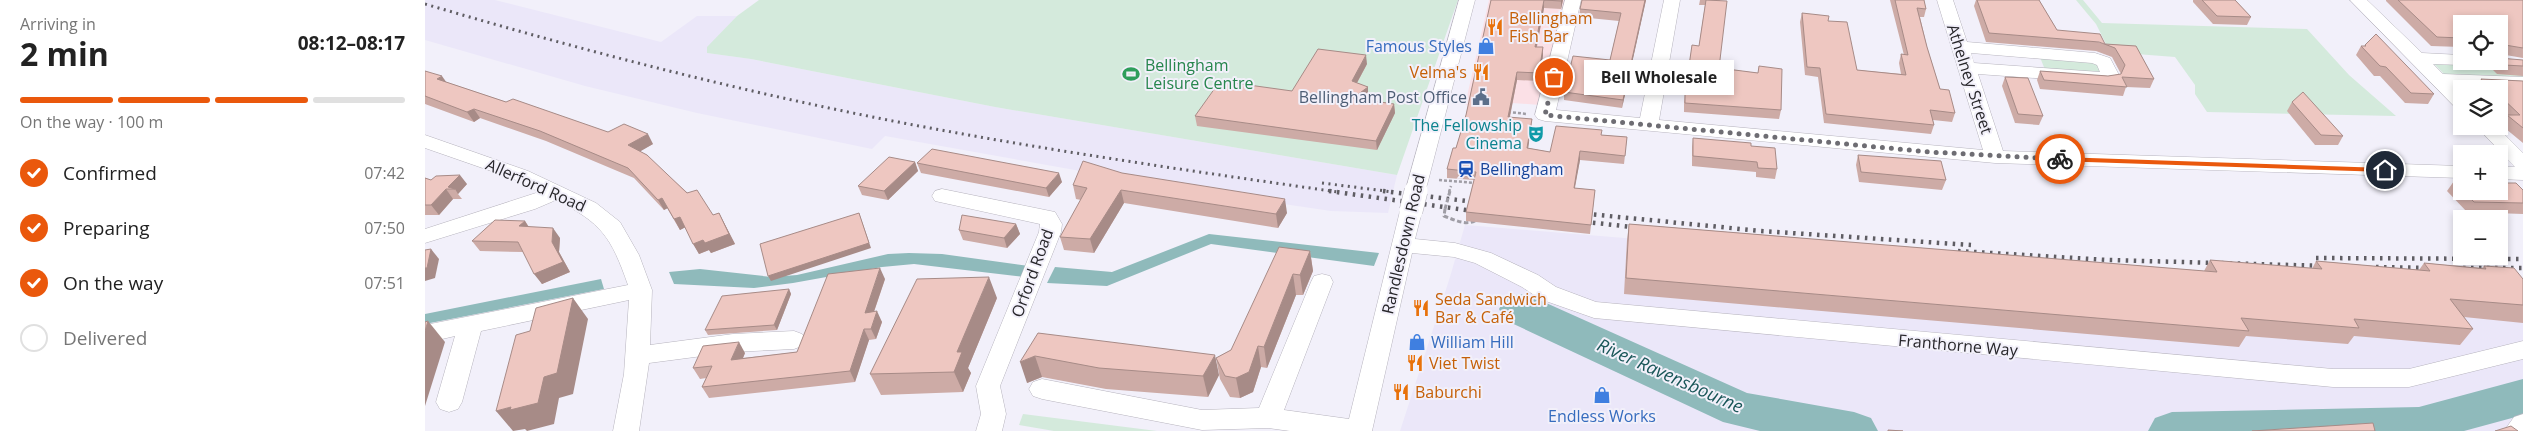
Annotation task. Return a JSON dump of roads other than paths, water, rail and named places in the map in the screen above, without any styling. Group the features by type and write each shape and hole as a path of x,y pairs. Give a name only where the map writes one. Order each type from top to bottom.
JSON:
{"street":[{"name":"Randlesdown Road","path":"1359,430 1417,185 1467,0"},
{"path":"1573,0 1545,115 1995,157 2453,172"},
{"path":"1648,125 1673,0"},
{"name":"Athelney Street","path":"1945,0 1995,157"},
{"path":"2358,0 2453,94"},
{"path":"1960,47 2095,58 2104,62 2110,75 2109,78 2104,78 1966,68"},
{"path":"2417,58 2453,60"},
{"path":"2439,79 2523,83"},
{"path":"2494,135 2523,164"},
{"name":"Allerford Road","path":"425,141 521,175 589,208 612,227 629,255 641,290 637,356 626,431"},
{"path":"2508,173 2523,174"},
{"path":"425,236 528,204 557,192"},
{"name":"Orford Road","path":"942,196 1047,217 1051,224 1050,232 989,386 994,406 993,425 989,431"},
{"name":"Franthorne Way","path":"1403,245 1469,253 1498,264 1548,294 1594,310 1803,331 2333,378 2409,378 2523,350"},
{"path":"1268,418 1322,282"},
{"path":"425,334 471,323 641,290"},
{"path":"449,402 471,323"},
{"path":"637,356 733,343 794,340"},
{"path":"1042,389 1202,420 1268,418 1359,430"},
{"path":"2517,431 2523,424"}],"waterway":[{"name":"River Ravensbourne","path":"1520,309 1739,409 1854,431"},
{"name":"River Ravensbourne","path":"2172,431 2419,425 2523,397"}],"railway":[{"path":"425,4 660,69 838,110 1063,151 1338,192"},
{"path":"1322,183 1393,192"},
{"path":"1329,191 1480,212"},
{"path":"1383,191 1483,203"},
{"path":"1578,213 1761,231 1971,245"},
{"path":"1577,221 1642,228"},
{"path":"1958,251 2108,260 2328,266"},
{"path":"2316,258 2523,259"},
{"path":"2376,267 2436,268"},
{"path":"2463,268 2523,268"}],"place":[{"name":"Bellingham Fish Bar","path":"1495,27"},
{"name":"Famous Styles","path":"1486,46"},
{"name":"Velma's","path":"1481,72"},
{"name":"Bellingham Leisure Centre","path":"1131,74"},
{"name":"Bell Wholesale","path":"1554,77"},
{"name":"Bellingham Post Office","path":"1481,97"},
{"name":"The Fellowship Cinema","path":"1536,134"},
{"name":"Bellingham","path":"1466,169"},
{"name":"Seda Sandwich Bar & Café","path":"1421,308"},
{"name":"William Hill","path":"1417,342"},
{"name":"Viet Twist","path":"1415,363"},
{"name":"Baburchi","path":"1401,392"},
{"name":"Endless Works","path":"1602,395"}]}
